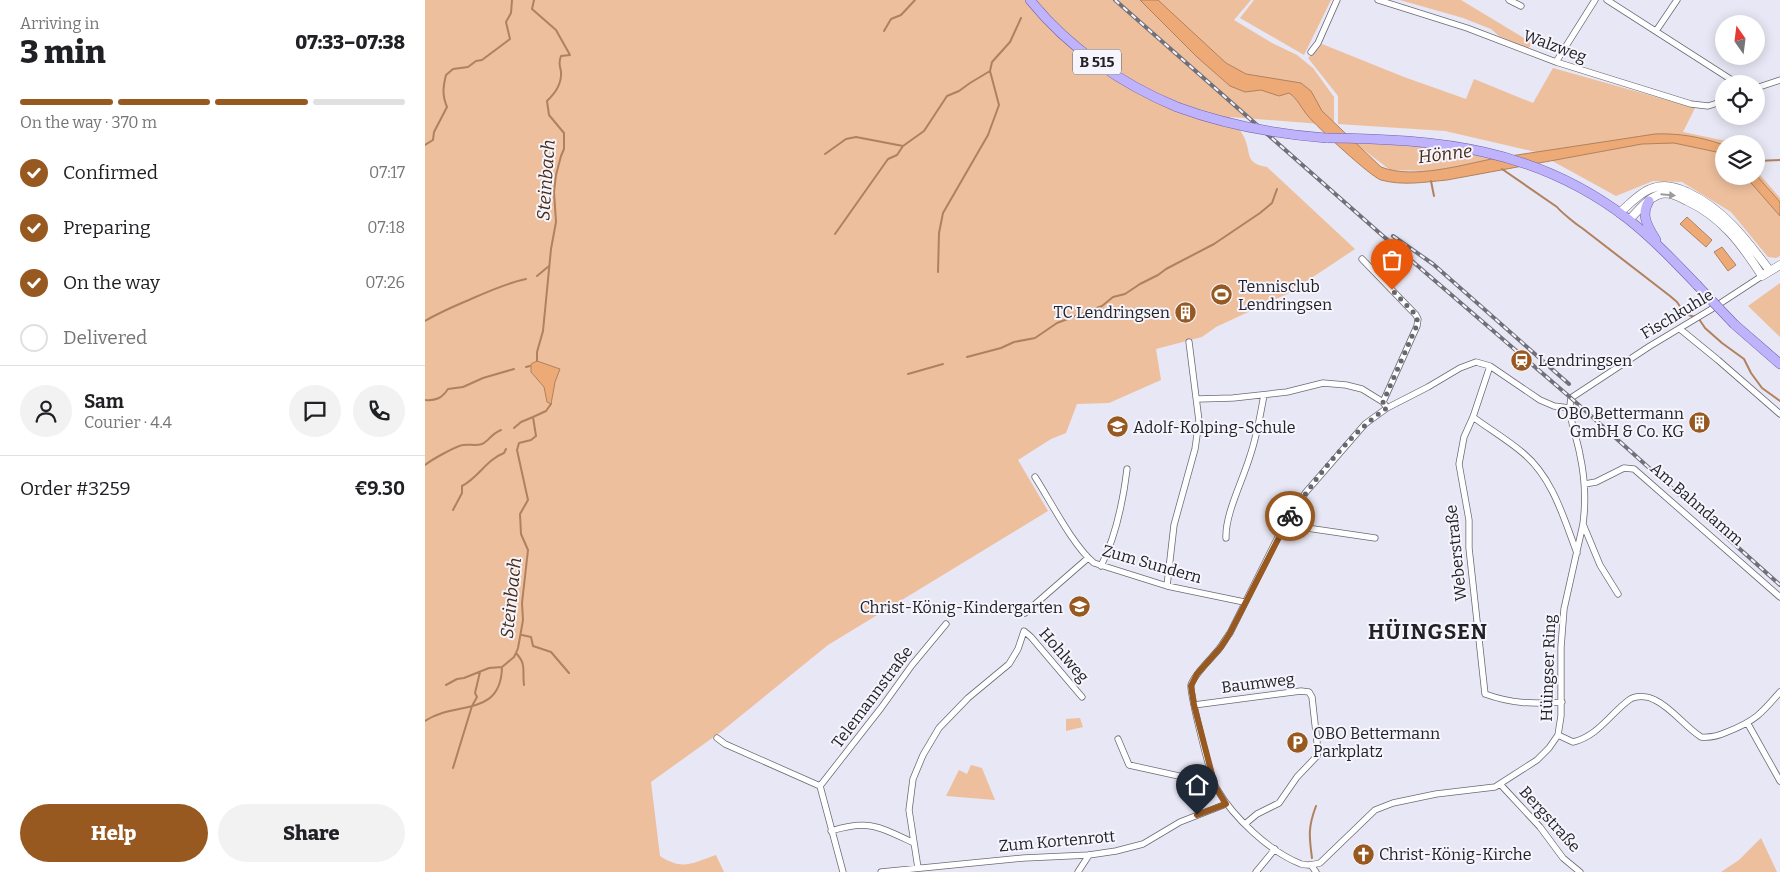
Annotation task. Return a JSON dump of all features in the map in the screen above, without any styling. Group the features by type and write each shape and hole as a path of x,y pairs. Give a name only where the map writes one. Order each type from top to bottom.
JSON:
{"main road":[{"name":"B 515","path":"1030,0 1053,25 1097,62 1133,86 1177,107 1227,124 1257,130 1317,137 1425,142 1481,151 1527,164 1584,191 1629,220 1660,247 1734,324 1780,364"},
{"path":"1619,213 1650,188 1666,186 1681,190 1703,201 1730,221 1770,271"},
{"path":"1629,220 1655,196 1667,194 1681,198 1702,208 1733,234 1762,276"},
{"name":"B 515","path":"1649,201 1644,211 1646,222 1660,247"},
{"name":"Fischkuhle","path":"1762,276 1780,265"}],"street":[{"path":"1311,52 1318,43 1337,0"},
{"name":"Walzweg","path":"1378,0 1467,28 1556,62 1691,104 1708,106 1715,104"},
{"path":"1509,0 1521,6"},
{"path":"1556,62 1595,0"},
{"path":"1607,0 1724,75"},
{"path":"1656,31 1677,0"},
{"path":"1765,85 1780,80"},
{"path":"1362,259 1416,315 1418,320 1385,405"},
{"name":"Fischkuhle","path":"1570,408 1571,398 1575,394 1762,276"},
{"path":"1680,329 1780,414"},
{"path":"1167,586 1174,524 1195,449 1199,421 1189,342"},
{"path":"1316,872 1311,865 1302,864 1275,850 1245,824 1226,804 1215,786 1194,705 1191,686 1195,678 1230,633 1289,518 1306,492 1365,424 1385,405 1428,387 1460,368 1476,362 1490,366 1540,400 1554,406 1570,408"},
{"name":"Weberstraße","path":"1490,366 1473,417 1464,437 1459,464 1469,520 1469,548 1485,694 1504,701 1523,704 1562,702"},
{"path":"1197,399 1264,395 1305,389 1323,383 1362,389 1385,405"},
{"path":"1226,538 1226,524 1251,455 1264,395"},
{"name":"Hüingser Ring","path":"1311,865 1319,862 1375,810 1393,803 1431,795 1488,788 1499,784 1537,760 1558,735 1562,702 1561,647 1564,609 1585,510 1585,484 1570,408"},
{"path":"1473,417 1523,453 1540,470 1556,497 1577,553"},
{"name":"Am Bahndamm","path":"1585,484 1596,482 1624,468 1634,469 1780,597"},
{"path":"1101,566 1116,526 1127,469"},
{"name":"Zum Sundern","path":"1035,477 1088,558 1101,566 1167,586 1245,602"},
{"path":"1289,518 1307,528 1375,538"},
{"name":"Hüingser Ring","path":"1583,524 1601,565 1618,594"},
{"path":"1025,613 1088,558"},
{"name":"Telemannstraße","path":"820,786 912,665 946,624"},
{"name":"Hohlweg","path":"914,843 909,810 913,779 923,755 939,728 952,714 1009,664 1019,649 1024,631 1082,697"},
{"name":"Baumweg","path":"1194,705 1290,692 1305,691 1309,692 1312,696 1317,756 1297,777 1279,803 1257,814 1245,824"},
{"path":"1558,735 1573,742 1587,738 1630,700 1643,697 1655,700 1701,738 1709,738 1748,724 1760,715 1780,692"},
{"path":"1748,724 1780,781"},
{"path":"717,738 725,744 820,786 843,872"},
{"path":"1118,739 1129,765 1215,786"},
{"name":"Bergstraße","path":"1499,784 1540,827 1563,858 1580,872"},
{"name":"Zum Kortenrott","path":"881,872 1024,858 1089,855 1116,851 1143,844 1180,822 1226,804"},
{"path":"831,831 861,824 872,826 914,843 918,868"},
{"path":"1256,872 1275,850"},
{"path":"1078,872 1089,855"}],"shaded area":[{"path":"425,0 1251,0 1234,20 1272,43 1297,55 1313,68 1334,97 1334,125 1230,117 1243,134 1252,160 1267,167 1355,249 1289,293 1216,327 1202,337 1156,349 1161,380 1109,403 1077,404 1066,433 1051,439 1018,460 1048,511 828,645 722,731 651,782 660,856 675,863 688,864 716,855 724,872 425,872"},
{"path":"1140,0 1158,0 1226,63 1246,74 1301,83 1311,91 1322,111 1381,167 1394,171 1439,170 1497,158 1655,134 1681,135 1715,142 1715,152 1674,143 1642,144 1447,180 1406,183 1389,182 1375,177 1332,140 1313,122 1289,93 1279,96 1261,90 1245,92 1230,86 1197,57"},
{"path":"1254,0 1331,0 1304,55 1240,18"},
{"path":"1400,0 1461,0 1532,43 1528,49 1499,36 1491,29 1463,18"},
{"path":"1322,44 1404,77 1466,99 1474,79 1533,103 1553,68 1695,108 1683,132 1715,139 1715,185 1765,185 1765,180 1780,198 1780,256 1776,258 1768,257 1731,212 1682,182 1653,181 1616,196 1536,152 1445,131 1338,124 1338,96 1308,58"},
{"path":"1355,143 1423,146 1495,159 1432,171 1390,170"},
{"path":"1753,185 1765,185 1780,202 1780,216"},
{"path":"1687,217 1712,240 1706,247 1680,224"},
{"path":"1722,247 1736,265 1728,271 1714,252"},
{"path":"1780,283 1780,337 1748,306"},
{"path":"537,361 560,369 555,382 551,404 547,402 544,387 531,372 531,364"},
{"path":"1080,718 1083,727 1066,731 1066,719"},
{"path":"971,765 982,768 995,800 946,796 959,770 967,774"},
{"path":"1761,838 1777,872 1721,872 1739,860"}],"waterway":[{"path":"425,145 433,140 434,132 447,107 443,91 446,75 453,69 468,67 476,61 482,60 510,39 506,22 511,13 512,0"},
{"name":"Steinbach","path":"534,0 532,9 556,30 570,55 561,56 559,62 561,73 559,84 547,101 549,115 564,133 564,149 556,175 554,192 556,222 551,249 543,331 537,352 537,361"},
{"path":"884,31 891,19 901,15 915,0"},
{"path":"835,234 888,159 897,155 903,146 924,131 947,96 959,91 990,71 992,62 1010,42 1021,18"},
{"path":"938,272 939,233 943,213 988,135 999,105 990,71"},
{"path":"825,154 846,139 856,137 903,146"},
{"path":"1765,161 1780,160"},
{"path":"1502,169 1557,207 1670,296 1677,302 1685,314 1695,317"},
{"path":"1431,181 1434,196"},
{"path":"967,357 1001,348 1014,342 1035,338 1057,323 1102,306 1113,297 1125,294 1166,269 1214,244 1260,213 1272,203 1277,189"},
{"path":"537,276 549,266"},
{"path":"425,321 491,290 526,279"},
{"path":"1699,319 1705,328 1744,359 1762,388 1780,401"},
{"path":"908,374 943,364"},
{"path":"526,367 530,366"},
{"path":"425,400 441,397 448,389 463,387 483,378 514,369"},
{"name":"Steinbach","path":"446,685 457,679 489,668 502,667 514,657 518,648 523,620 522,603 528,550 521,534 520,514 528,500 517,450 519,443 531,440 536,436 533,417 546,411 551,404"},
{"path":"514,428 521,422 533,417"},
{"path":"425,465 460,446 482,444 501,430"},
{"path":"453,510 462,493 462,486 492,460 504,453 506,449"},
{"path":"522,635 531,637 533,646 551,652 569,673"},
{"path":"516,653 523,664 524,685"},
{"path":"425,721 437,715 485,701 494,694 500,683 502,667"},
{"path":"453,768 472,706 477,697 475,693 480,672"},
{"path":"1312,858 1310,832 1316,806"}],"railway":[{"path":"1115,0 1383,236 1571,398 1780,585"},
{"path":"1393,236 1433,264 1569,384"}],"way so far":[{"path":"1290,516 1306,492 1346,445 1365,424 1387,408 1383,402 1418,323 1416,315 1392,290"}],"place":[{"name":"Tennisclub Lendringsen","path":"1222,295"},
{"name":"TC Lendringsen","path":"1186,312"},
{"name":"Lendringsen","path":"1522,360"},
{"name":"OBO Bettermann GmbH & Co. KG","path":"1700,422"},
{"name":"Adolf-Kolping-Schule","path":"1117,427"},
{"name":"Christ-König-Kindergarten","path":"1079,607"},
{"name":"OBO Bettermann Parkplatz","path":"1297,742"},
{"name":"Christ-König-Kirche","path":"1363,854"}],"district":[{"name":"HÜINGSEN","path":"1428,632"}],"route":[{"path":"1197,815 1226,804 1215,786 1194,705 1191,686 1197,674 1221,647 1230,633 1290,516"}],"water label":[{"name":"Hönne","path":"1445,154"}]}
